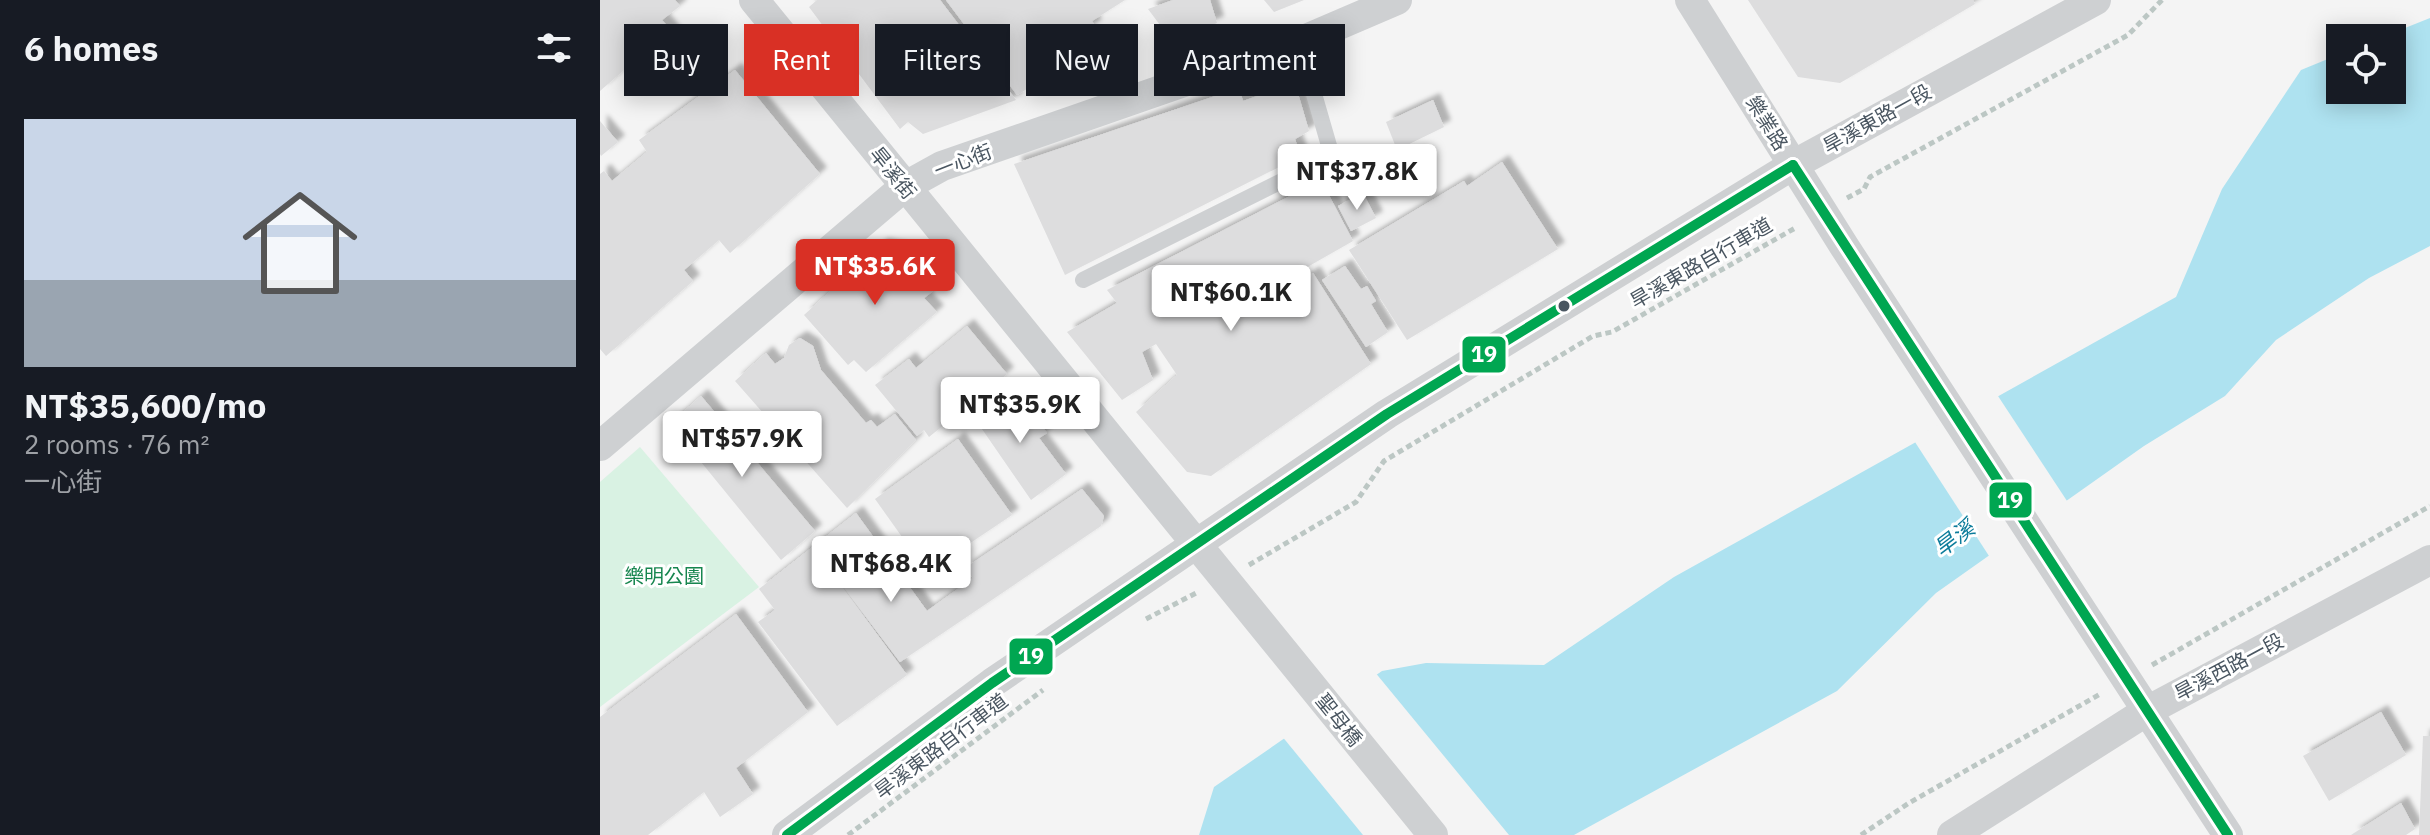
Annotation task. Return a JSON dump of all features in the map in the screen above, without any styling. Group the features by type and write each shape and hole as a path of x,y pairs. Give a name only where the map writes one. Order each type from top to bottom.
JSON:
{"street":[{"name":"旱溪街","path":"754,0 1197,542 1245,605"},
{"name":"一心街","path":"1341,24 1397,0"},
{"name":"樂業路","path":"1690,0 1844,246 2147,711"},
{"name":"旱溪東路一段","path":"787,835 992,683 1387,414 1793,165 2096,0"},
{"name":"一心街","path":"600,446 904,187 942,166 1154,92"},
{"name":"旱溪西路一段","path":"1952,835 2147,711 2430,560"},
{"name":"聖母橋","path":"1245,605 1433,835"},
{"path":"2147,711 2228,835"}],"lane":[{"path":"1083,280 1332,156 1315,96"}],"path":[{"name":"旱溪東路自行車道","path":"1261,558 1356,502 1384,461 1593,336 1612,332 1864,189 1870,177 2128,35 2162,0"},
{"path":"1138,622 1175,606"},
{"name":"旱溪東路自行車道","path":"848,835 1050,684"}],"green space":[{"name":"樂明公園","path":"640,447 759,587 600,707 600,482"}],"water":[{"name":"旱溪","path":"2430,18 2430,246 2369,278 2276,340 2225,396 2144,446 1936,593 1837,691 1574,835 1199,835 1214,787 1382,671 1426,663 1544,665 1674,577 2176,297 2222,189 2301,70 2326,60 2326,104 2406,104 2406,28"}],"pier":[{"path":"1996,393 2069,504 1991,559 1913,439"},
{"path":"1374,671 1509,835 1363,835 1281,735"}],"building":[{"path":"600,0 675,0 680,6 662,20 666,24 624,24 624,70 600,91"},
{"path":"817,0 940,0 958,24 875,24 875,95 859,74 859,24 822,24 809,7"},
{"path":"946,0 1125,0 1092,21 1094,24 1026,24 1026,89 1017,95 1010,86 1010,24 964,24"},
{"path":"1173,0 1210,0 1217,23 1159,24 1148,9"},
{"path":"1264,0 1304,0 1274,12"},
{"path":"1748,0 1973,0 1975,4 1840,83 1798,77"},
{"path":"735,70 744,81 744,96 756,96 820,174 730,253 719,240 684,270 693,281 606,356 600,349 600,174 604,171 612,181 647,152 639,140 699,96 728,96 728,75"},
{"path":"1010,92 1016,100 923,134 908,122 900,129 875,96 1010,96"},
{"path":"1215,96 1241,96 1243,101 1257,96 1299,96 1309,131 1295,139 1301,156 1065,275 1014,164"},
{"path":"1433,100 1444,127 1397,150 1386,122"},
{"path":"600,121 618,142 601,156 600,154"},
{"path":"1502,162 1558,249 1407,340 1349,250 1464,181 1467,186"},
{"path":"1321,180 1353,241 1281,282 1286,293 1313,273 1371,364 1211,476 1187,472 1136,412 1177,375 1156,344 1142,352 1153,380 1122,400 1067,332 1117,303 1107,290"},
{"path":"1363,193 1376,218 1351,231 1338,206"},
{"path":"881,245 906,250 937,288 924,298 937,312 866,372 854,360 848,365 804,315"},
{"path":"1345,266 1361,289 1367,286 1376,301 1371,304 1388,332 1366,347 1322,280"},
{"path":"967,326 1007,374 929,437 924,430 917,436 875,385 909,359 916,368"},
{"path":"800,338 813,346 821,370 866,423 871,420 877,427 895,414 916,440 847,508 735,381 766,353 775,364 784,358 789,345"},
{"path":"1005,394 1016,408 1025,403 1047,433 1039,438 1066,474 1031,500 973,416"},
{"path":"701,396 815,531 781,560 670,424"},
{"path":"958,439 1012,515 927,572 875,499"},
{"path":"1082,489 1104,516 1101,526 900,662 816,551 907,675 837,726 758,622 775,610 759,589 856,513 927,611 973,578 965,568"},
{"path":"736,614 808,712 736,768 753,794 720,817 704,792 648,835 600,835 600,717"},
{"path":"2381,712 2406,755 2329,801 2303,756"},
{"path":"2423,736 2430,736 2430,835 2419,835"},
{"path":"2401,803 2415,829 2406,835 2351,835"}],"transit line":[{"name":"19","path":"1793,165 2228,835"},
{"name":"19","path":"787,835 992,683 1387,414 1793,165"}]}
